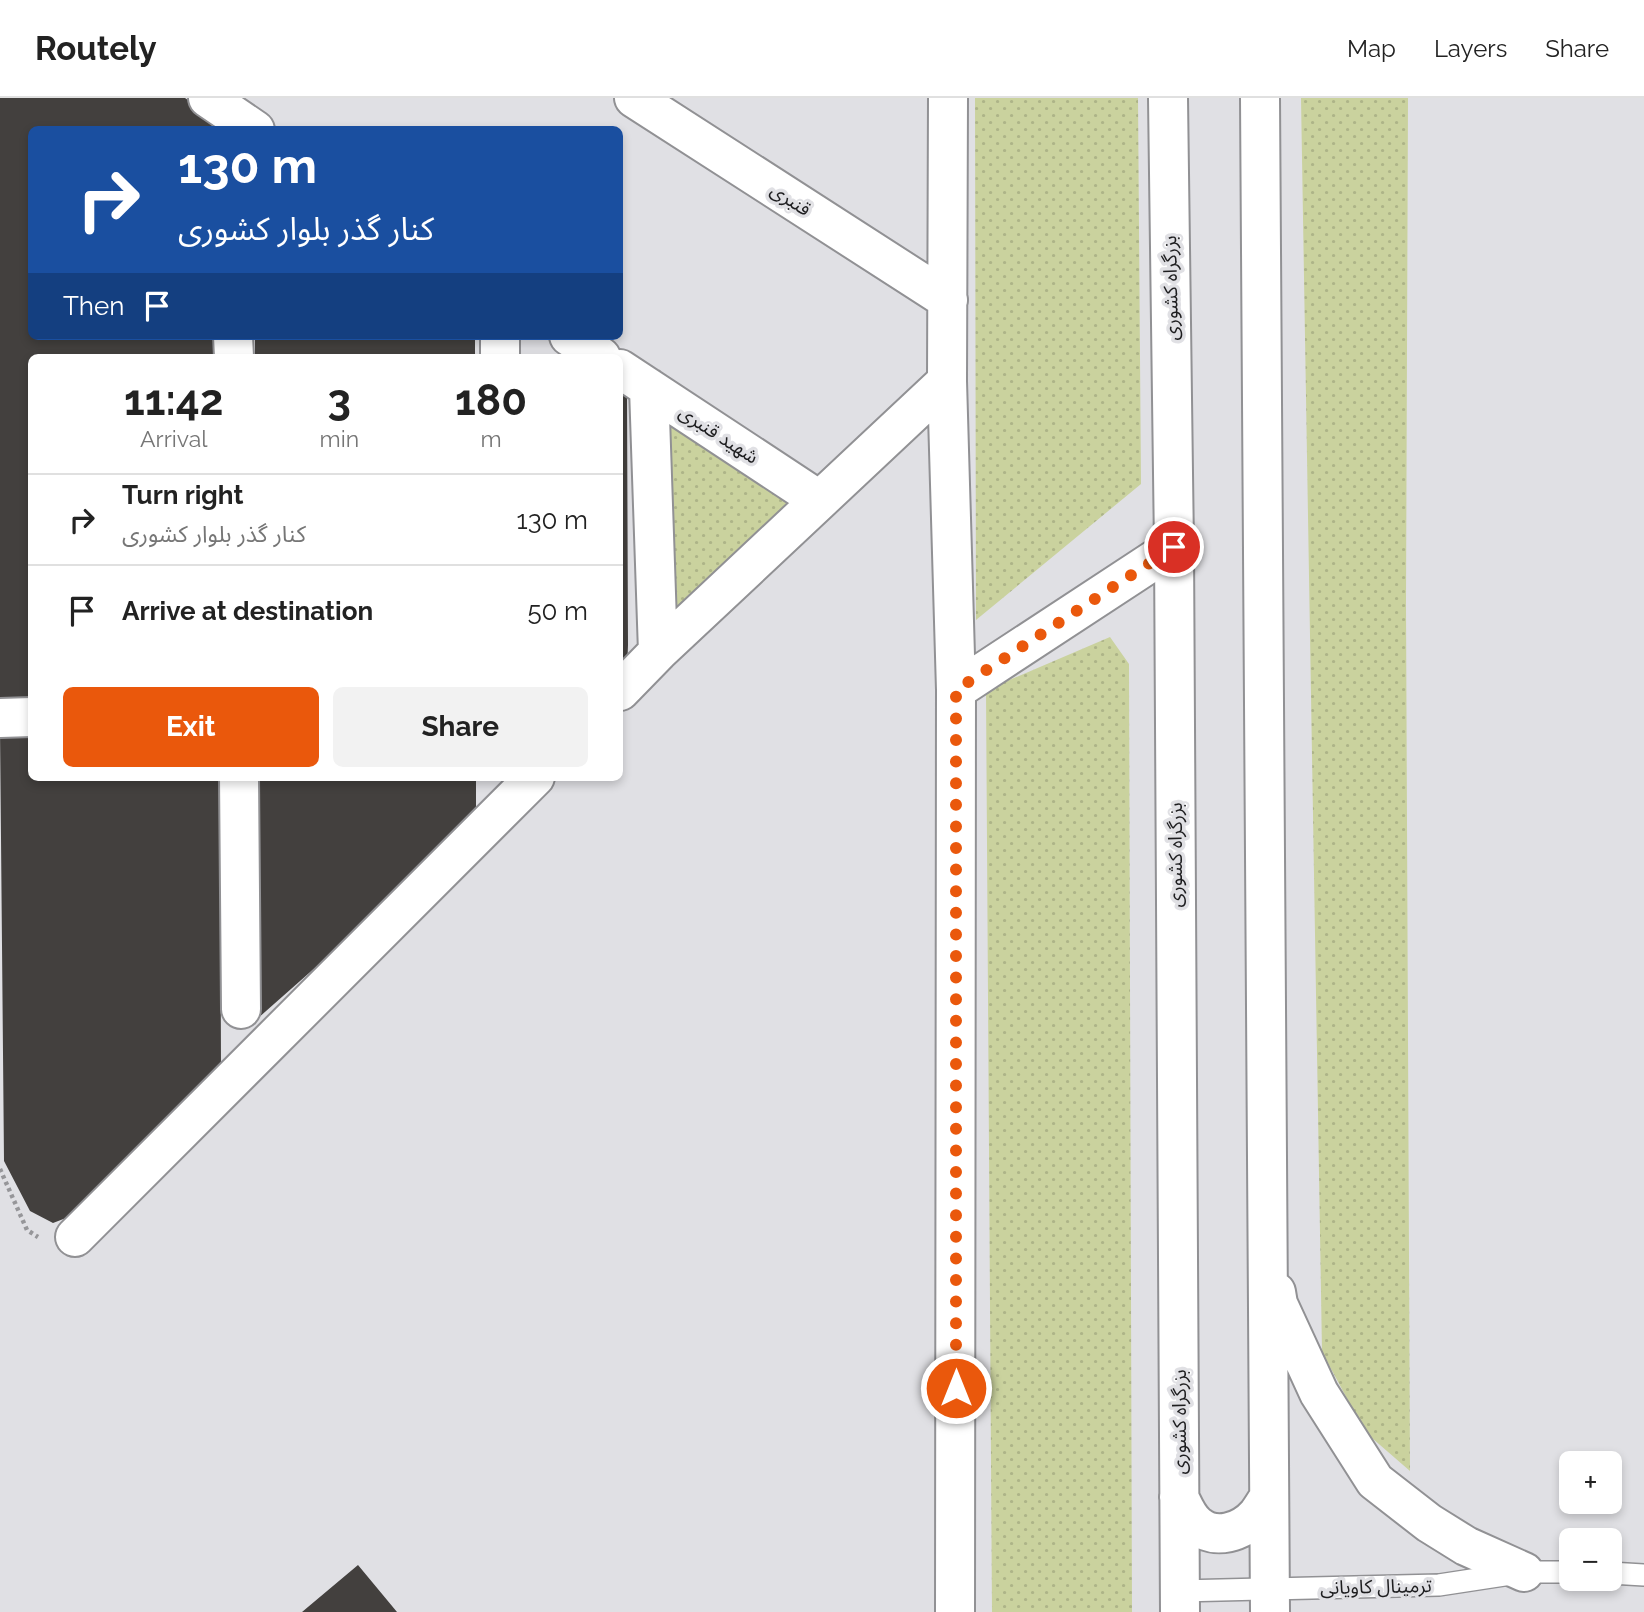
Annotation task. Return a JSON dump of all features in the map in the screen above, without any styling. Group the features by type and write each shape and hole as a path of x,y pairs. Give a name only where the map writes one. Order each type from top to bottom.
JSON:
{"main road":[{"name":"قنبری","path":"634,98 948,300"},
{"path":"948,98 947,381 956,690 956,1612"},
{"name":"بزرگراه کشوری","path":"1168,98 1174,547 1180,1601"},
{"path":"1260,98 1270,1600"},
{"path":"575,340 596,354"},
{"path":"634,379 658,652"},
{"name":"شهید قنبری","path":"634,379 819,500"},
{"path":"623,688 947,381"},
{"path":"956,690 1174,547"},
{"path":"0,718 28,717"},
{"path":"239,781 241,1009"},
{"path":"75,1237 507,792 528,781"},
{"path":"1267,1229 1278,1304 1319,1393 1375,1480 1457,1540 1524,1572"},
{"path":"1179,1497 1188,1516 1198,1527 1214,1533 1230,1533 1244,1527 1257,1515 1269,1497"}],"lane":[{"name":"ترمینال کاویانی","path":"1180,1601 1270,1600 1438,1585 1524,1572 1559,1573"},
{"path":"1622,1573 1640,1573"}],"path":[{"path":"0,1169 27,1230 48,1244 75,1237"}],"green space":[{"path":"975,98 1138,98 1141,484 976,620"},
{"path":"1301,98 1408,98 1406,604 1410,1471 1365,1432 1322,1352"},
{"path":"665,413 793,502 669,619"},
{"path":"1110,637 1129,664 1132,1612 992,1612 986,690"}],"building":[{"path":"0,98 185,98 214,118 214,126 28,126 28,340 215,340 215,354 28,354 28,708 0,708"},
{"path":"255,340 475,340 475,354 255,354"},
{"path":"623,393 627,396 627,670 623,674"},
{"path":"0,730 28,730 28,781 220,781 221,1072 79,1213 53,1223 30,1211 4,1161"},
{"path":"256,781 476,781 476,818 393,899 257,1019"},
{"path":"358,1565 397,1612 302,1612"}],"route":[{"path":"956,1388 956,690 1174,547"}]}
